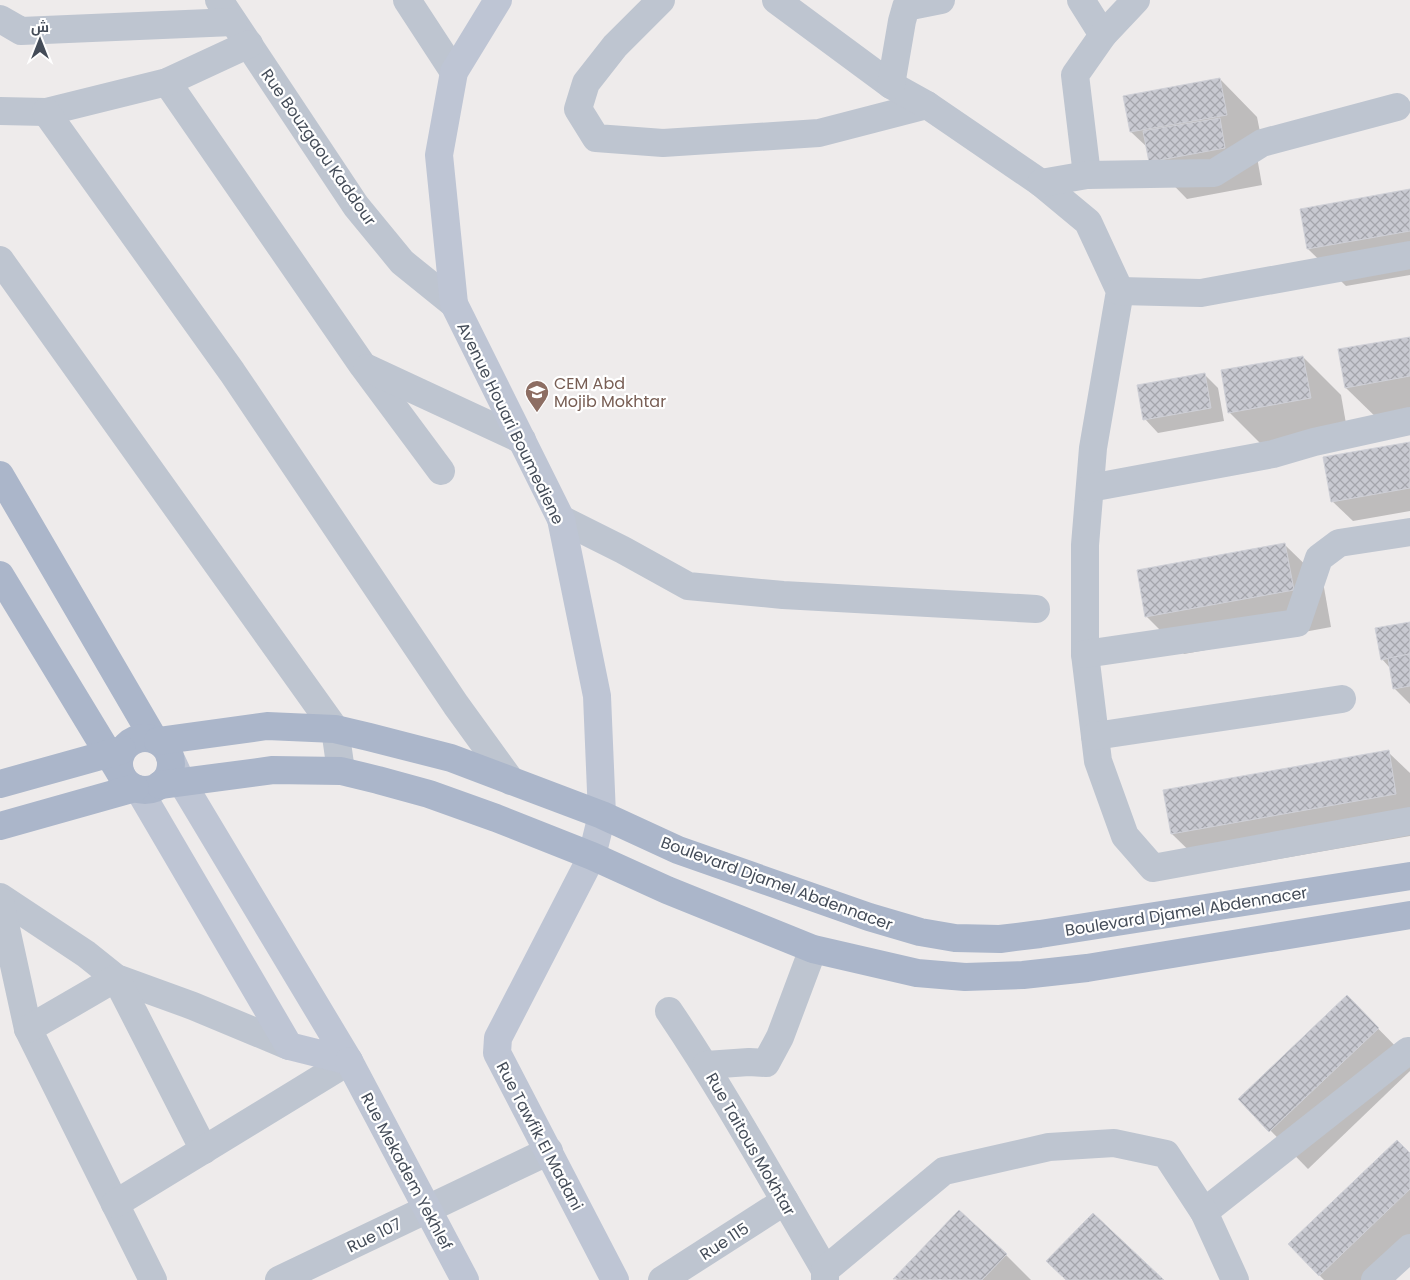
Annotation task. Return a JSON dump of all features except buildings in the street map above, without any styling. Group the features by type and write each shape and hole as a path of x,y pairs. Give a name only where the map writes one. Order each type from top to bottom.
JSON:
{"main road":[{"path":"0,475 145,766"},
{"path":"0,575 145,766"},
{"name":"Boulevard Djamel Abdennacer","path":"145,766 267,726 335,729 451,758 602,815 678,850 869,917 920,932 955,938 1000,939 1040,934 1410,876"},
{"path":"0,826 145,766"},
{"path":"0,784 145,766 340,771 429,794 496,818 814,949 917,973 965,977 1087,968 1410,915"}],"street":[{"path":"407,0 454,72"},
{"name":"Avenue Houari Boumediene","path":"498,0 454,72 439,155 454,304 561,519 597,696 602,815 592,856"},
{"path":"661,0 615,46 586,83 578,109 596,138 663,143 819,133 927,105"},
{"path":"776,0 891,85 927,105 1041,183 1088,222 1120,291 1093,448 1085,545 1085,654 1098,762 1125,836 1154,868 1410,821"},
{"path":"891,85 906,7 941,0"},
{"path":"1081,0 1103,36"},
{"path":"1087,175 1075,75 1103,36 1136,0"},
{"path":"0,19 21,31 226,11"},
{"name":"Rue Bouzgaou Kaddour","path":"226,11 356,206 402,262 454,304"},
{"path":"0,111 46,112 167,82 249,44"},
{"path":"167,82 363,366 441,471"},
{"path":"1041,183 1087,175 1214,173 1262,143 1397,107"},
{"path":"46,112 232,372 456,705 510,781"},
{"path":"1120,291 1201,293 1410,255"},
{"path":"0,260 335,729 340,771"},
{"path":"363,366 522,440"},
{"path":"1090,488 1274,454 1314,442 1410,421"},
{"path":"561,519 624,550 688,586 783,595 1036,610"},
{"path":"1085,654 1297,623 1319,558 1339,544 1410,532"},
{"path":"1095,736 1342,699"},
{"path":"145,766 289,1046"},
{"name":"Rue Mekadem Yekhlef","path":"145,766 349,1061 465,1280"},
{"name":"Rue Tawfik El Madani","path":"592,856 498,1038 497,1053 615,1280"},
{"path":"0,899 86,954 116,978 194,1006 289,1046 349,1061"},
{"path":"0,899 28,1029 115,1204 143,1277"},
{"path":"706,1066 749,1062 766,1063 780,1037 814,949"},
{"path":"28,1029 116,978"},
{"path":"116,978 204,1150"},
{"name":"Rue Taitous Mokhtar","path":"669,1011 706,1066 785,1201 825,1275"},
{"path":"1204,1212 1408,1052"},
{"path":"115,1204 349,1061"},
{"path":"825,1275 944,1171 1049,1147 1114,1143 1166,1154 1204,1212 1235,1280"},
{"name":"Rue 107","path":"279,1280 549,1150"},
{"name":"Rue 115","path":"662,1280 785,1201"},
{"path":"1376,1280 1410,1248"}],"place":[{"name":"CEM Abd Mojib Mokhtar","path":"537,413"}]}
